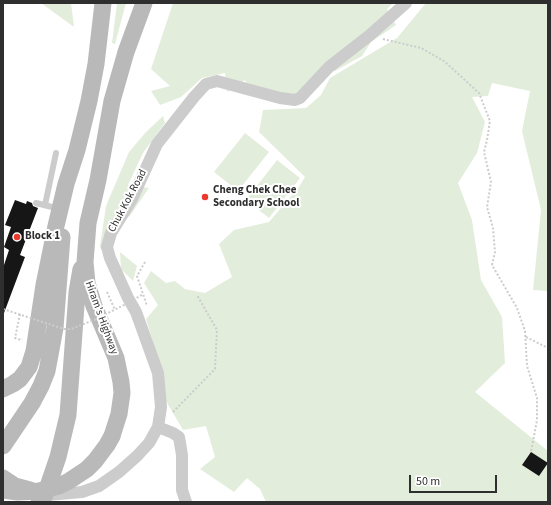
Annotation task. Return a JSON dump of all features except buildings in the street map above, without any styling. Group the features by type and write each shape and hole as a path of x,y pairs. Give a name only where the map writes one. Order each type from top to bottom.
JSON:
{"main road":[{"path":"3,446 32,403 41,386 50,357 55,328 63,232 77,150 93,84 103,3"},
{"name":"Hiram's Highway","path":"3,490 18,492 39,491 59,486 69,481 95,462 112,436 119,414 122,393 116,358 94,306 87,283 85,262 88,223 98,180 112,101 126,52 144,3"},
{"path":"3,389 20,379 26,372 32,360 49,257 52,207 77,150"},
{"path":"3,478 15,486 42,498 58,457 68,415 77,292 88,223"}],"street":[{"name":"Chuk Kok Road","path":"42,498 82,492 99,486 116,475 133,460 148,443 158,427 161,407 158,373 136,312 110,258 107,247 111,233 132,199 157,144 206,84 216,81 280,98 296,100 304,94 329,67 370,35 406,3"},
{"path":"158,427 179,437 182,455 182,490 186,502"}],"lane":[{"path":"36,203 52,207 56,153"}],"path":[{"path":"370,35 388,41 421,48 444,61 479,93 490,121 484,152 491,182 487,207 493,228 495,252 492,265 517,308 525,331 527,366 536,398 537,420 531,452"},
{"path":"107,292 114,308"},
{"path":"3,308 71,329 94,320 114,308 143,294"},
{"path":"170,414 215,369 217,330 197,295"},
{"path":"20,314 15,338 21,340 23,333"},
{"path":"526,337 548,348"}],"green space":[{"path":"41,3 71,3 74,27"},
{"path":"117,3 126,3 115,44 112,43"},
{"path":"173,3 393,3 387,9 396,25 371,42 362,56 335,71 330,69 282,104 252,96 245,80 227,92 225,73 202,78 181,97 160,105 151,91 170,86 151,69"},
{"path":"426,3 548,3 548,291 533,290 541,210 522,131 530,91 492,83 488,96 472,97 485,122 477,153 458,183 472,220 481,280 502,317 505,363 475,392 548,451 548,502 266,502 260,489 247,478 234,492 200,469 215,457 206,426 183,430 166,401 163,375 146,319 158,305 144,283 151,271 166,283 175,281 185,289 205,293 232,277 219,244 234,230 269,222 299,187 305,177 259,132 263,110 306,108 321,95 330,78 397,38"},
{"path":"163,116 165,123 143,153 128,185 149,188 129,217 121,209 107,232 101,250 100,246 106,206 129,152 146,132"},
{"path":"245,133 269,152 238,191 214,172"},
{"path":"277,160 300,178 269,218 246,200"},
{"path":"120,252 137,266 133,281 121,269"}],"place":[{"name":"Cheng Chek Chee Secondary School","path":"205,197"},
{"name":"Block 1","path":"17,237"}]}
